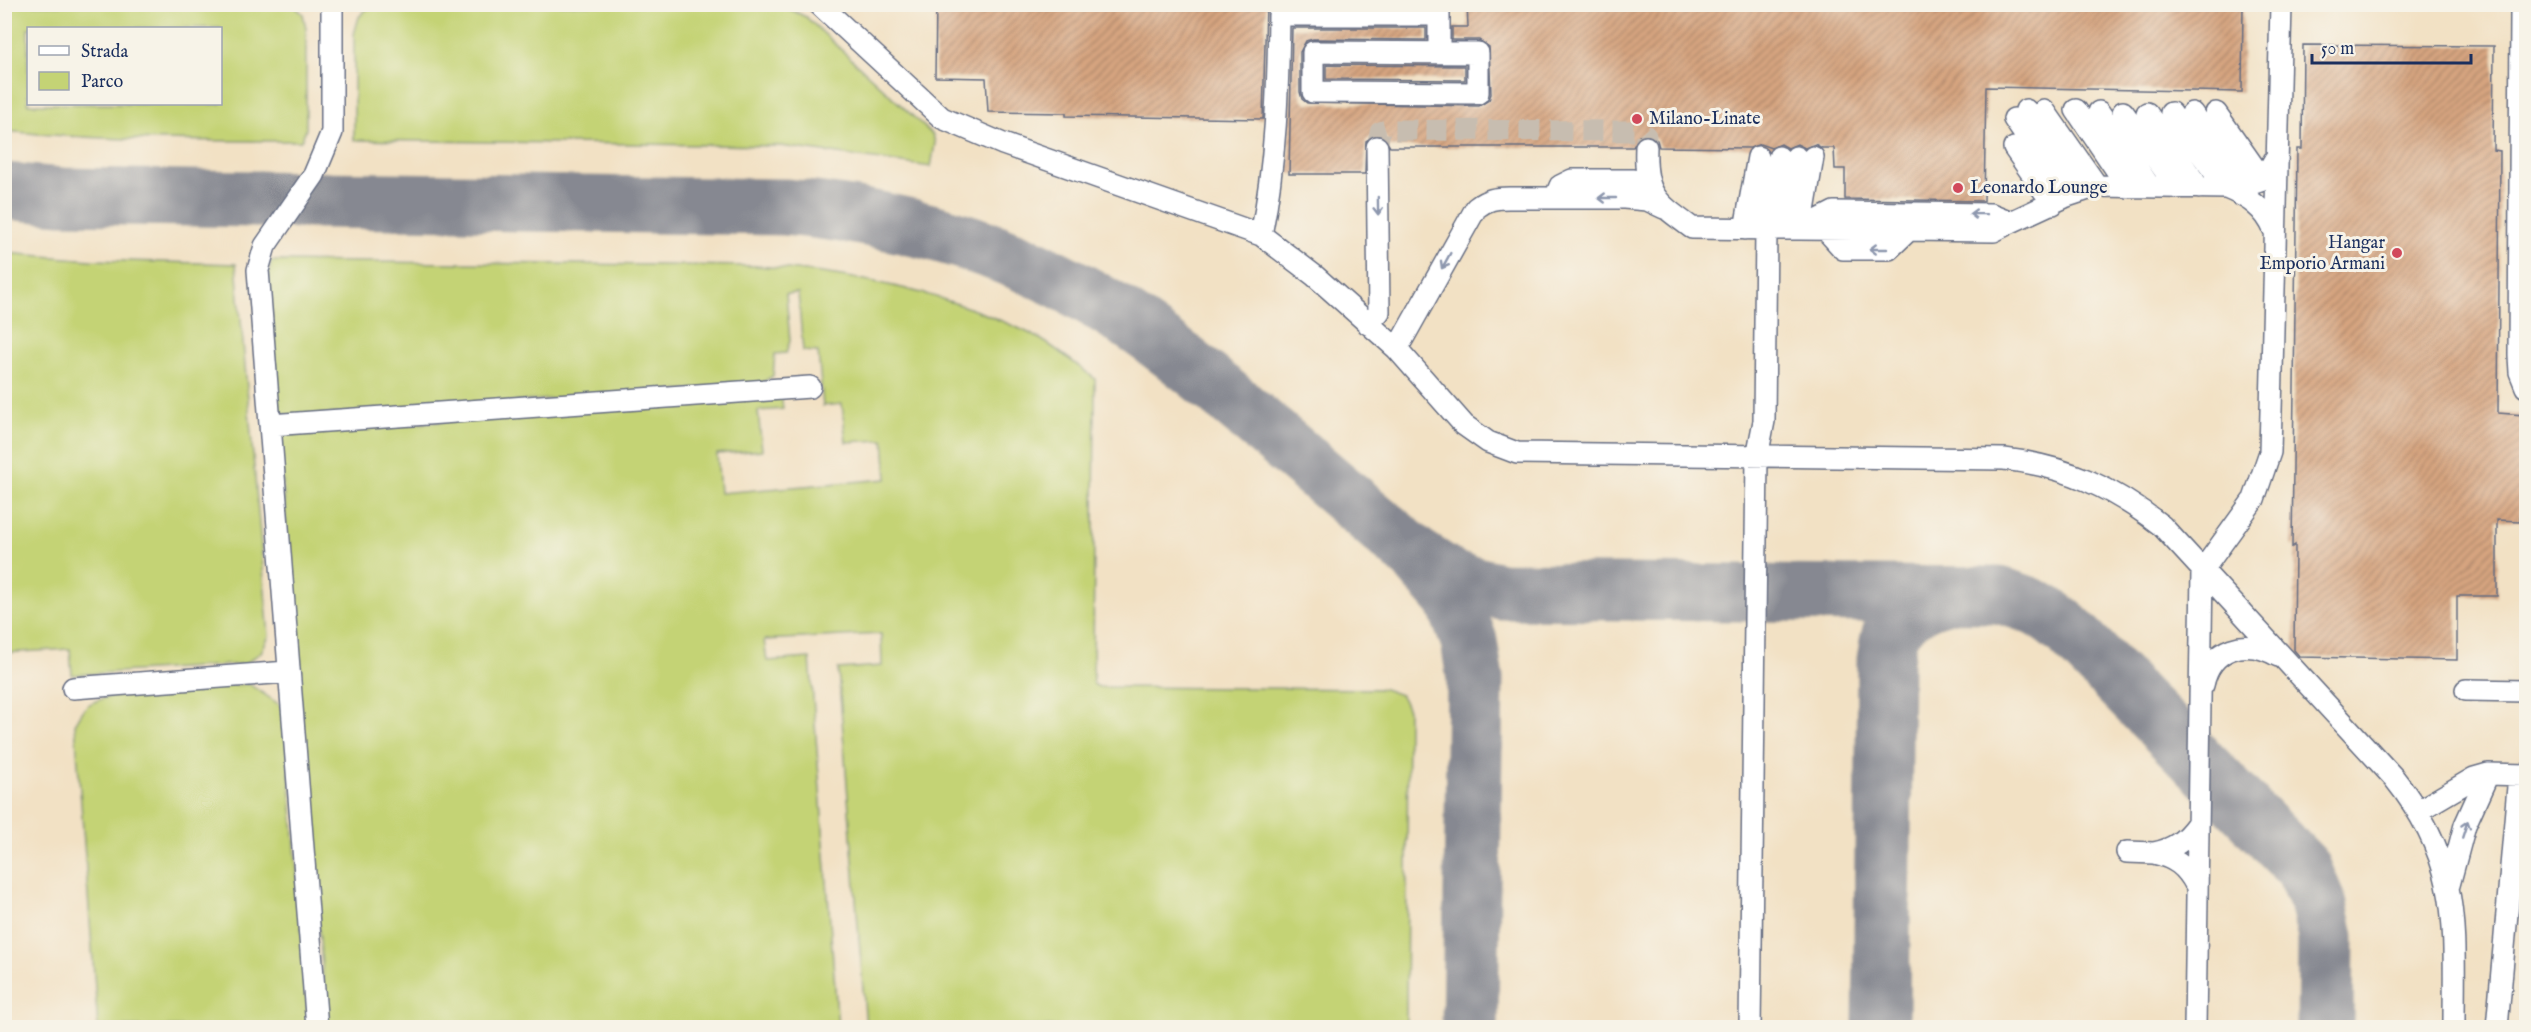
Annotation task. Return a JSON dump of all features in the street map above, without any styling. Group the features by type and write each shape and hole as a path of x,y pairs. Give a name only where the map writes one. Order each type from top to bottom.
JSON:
{"lane":[{"path":"317,1028 258,270 265,246 314,175 332,132 332,4"},
{"path":"819,4 942,117 1003,144 1261,235 1315,276 1397,350 1464,425 1488,442 1517,453 2004,459 2034,463 2092,482 2119,495 2162,526 2394,778 2418,811 2435,845 2449,885 2454,928 2454,1028"},
{"path":"2194,1028 2202,571 2254,499 2270,452 2275,159 2279,108 2281,4"},
{"path":"2519,4 2521,32 2519,356 2520,372 2526,387"},
{"path":"1261,235 1269,196 1278,87 1281,10 1435,15 1439,53"},
{"path":"1313,52 1439,53 1478,53 1478,93 1313,92 1313,52"},
{"path":"2076,110 2128,187"},
{"path":"2099,112 2150,187"},
{"path":"2123,112 2177,188"},
{"path":"2147,112 2199,188"},
{"path":"2171,112 2238,193 2262,209 2269,217 2274,231"},
{"path":"2192,112 2234,188"},
{"path":"2075,194 2028,113 2075,194"},
{"path":"2216,113 2263,180"},
{"path":"1368,324 1379,312 1377,147"},
{"path":"1646,147 1648,186"},
{"path":"2014,148 2075,194"},
{"path":"1745,229 1787,157"},
{"path":"1750,1028 1757,457 1764,421 1784,229 1787,157"},
{"path":"1784,229 1787,157"},
{"path":"1397,350 1476,208 1492,198 1647,200 1664,208 1692,228 1825,229 1842,249 1889,249 1909,230 1994,231 2075,194 2128,187 2234,188 2263,180 2275,159"},
{"path":"1555,198 1560,186 1572,180 1633,180 1648,186 1664,208"},
{"path":"1784,229 1834,212 1990,214 2010,222"},
{"path":"270,425 810,387"},
{"path":"2198,710 2204,679 2212,662 2225,651 2246,646 2265,648 2284,659"},
{"path":"73,688 288,672"},
{"path":"2466,690 2526,691"},
{"path":"2418,811 2461,784 2488,774 2523,775 2497,1028"},
{"path":"2449,885 2465,825 2488,774"},
{"path":"2154,853 2177,845 2189,836 2197,824"},
{"path":"2127,852 2154,853 2178,861 2189,871 2196,885"}],"green space":[{"path":"4,5 293,5 303,14 306,28 306,129 301,141 116,139 5,131"},
{"path":"371,5 781,5 806,17 933,135 935,143 931,167 781,146 354,140 354,34 359,17"},
{"path":"5,253 91,260 236,264 269,636 261,652 245,664 72,675 70,649 5,653"},
{"path":"271,261 758,266 787,269 874,282 930,295 985,314 1033,335 1054,348 1095,379 1093,684 1099,687 1384,689 1401,695 1408,710 1406,1027 866,1027 838,669 882,666 881,634 764,640 767,661 810,658 838,1027 327,1027 280,450 282,435 781,393 783,409 758,411 762,450 717,454 720,493 887,479 884,440 846,442 842,404 823,406 818,352 803,351 798,293 786,294 790,341 786,353 775,354 773,376 758,385 290,417 280,411 276,397 269,273"},
{"path":"249,684 280,705 285,716 309,1027 98,1027 75,724 88,705 119,694 165,688"}],"building":[{"path":"936,4 1266,4 1263,119 1066,116 1066,113 988,112 986,78 935,77"},
{"name":"Milano-Linate","path":"1467,4 2243,4 2242,92 1986,87 1984,201 1845,199 1845,169 1835,169 1834,148 1822,148 1815,144 1805,148 1797,144 1788,148 1781,144 1771,148 1760,144 1750,148 1659,147 1657,140 1647,134 1639,136 1633,147 1390,147 1384,136 1376,134 1366,141 1365,174 1289,174 1292,28 1426,28 1426,40 1313,39 1306,41 1300,52 1300,92 1302,99 1307,103 1479,106 1489,100 1491,94 1489,47 1479,40 1452,40 1452,27 1468,27"},
{"name":"Hangar Emporio Armani","path":"2303,45 2494,46 2493,150 2500,151 2498,413 2524,415 2520,521 2497,520 2497,596 2457,596 2457,660 2300,657 2294,650 2295,545 2292,547 2297,149 2302,149"},
{"path":"1326,65 1465,66 1465,80 1326,79"}],"taxiway":[{"path":"4,191 62,196 785,207 898,224 935,233 1007,257 1076,289 1125,318 1215,386 1415,555 1454,580 1501,591 1998,595 2021,602 2045,613 2071,633 2303,868 2319,906 2326,937 2325,1028"},
{"path":"1420,561 1453,599 1469,641 1475,679 1470,1028"},
{"path":"1881,1028 1885,659 1890,635 1900,620 1915,608 1949,595"}],"tunnel":[{"path":"1377,147 1380,132 1387,130 1641,131 1646,136 1646,147"}],"place":[{"name":"Milano-Linate","path":"1637,119"},
{"name":"Leonardo Lounge","path":"1958,188"},
{"name":"Hangar Emporio Armani","path":"2397,253"}]}
